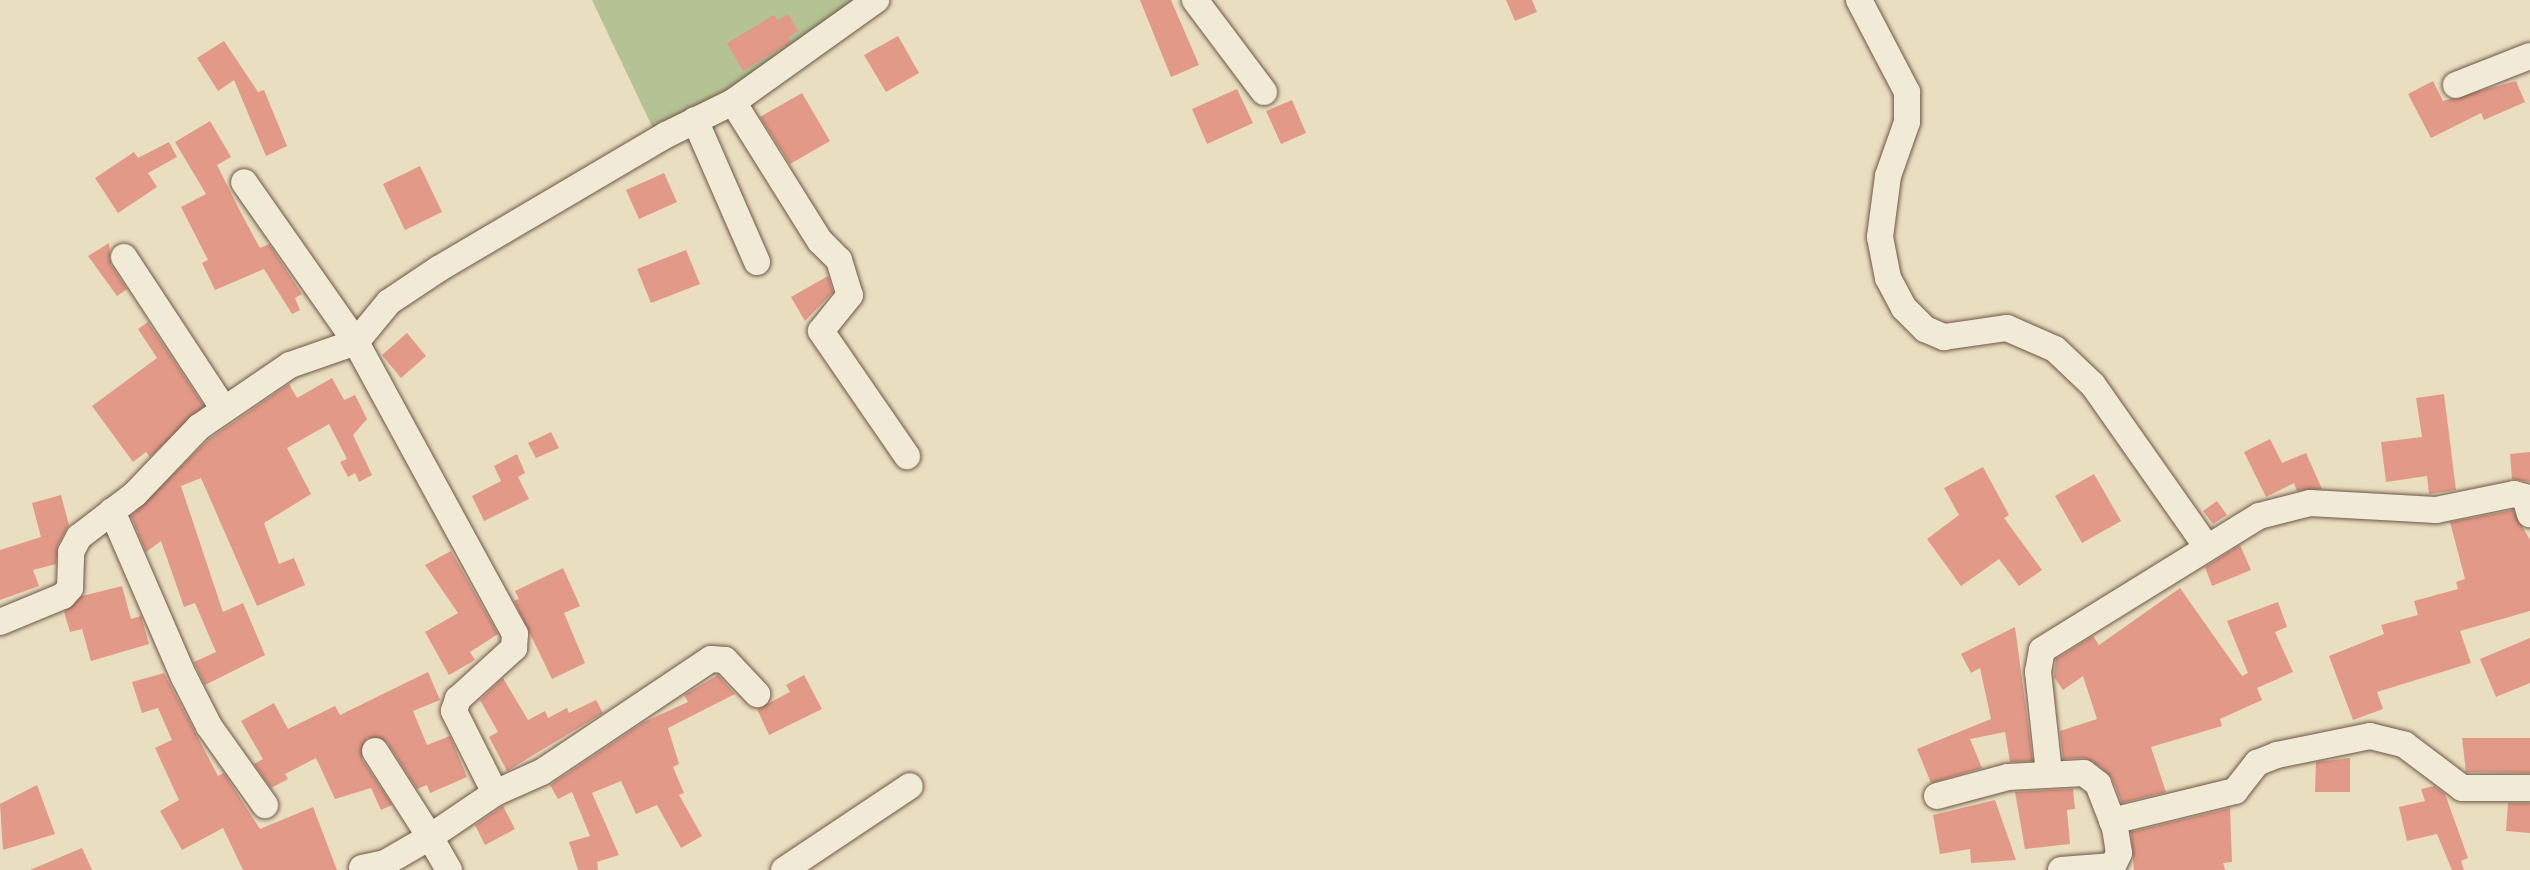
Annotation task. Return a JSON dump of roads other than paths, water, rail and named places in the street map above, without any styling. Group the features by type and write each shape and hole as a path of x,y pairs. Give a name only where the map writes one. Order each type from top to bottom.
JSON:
{"street":[{"path":"0,622 63,596 70,588 71,552 79,537 112,511 223,408 291,365 356,342 389,302 440,268 695,120 733,102 876,0"},
{"path":"1195,0 1264,92"},
{"path":"1859,0 1907,92 1906,122 1886,185 1880,237 1888,278 1904,308 1925,329 1944,338 2007,328 2055,349 2093,384 2207,547"},
{"path":"2456,85 2530,56"},
{"path":"733,102 820,241 839,260 850,295 821,331 907,456"},
{"path":"695,120 757,262"},
{"path":"244,182 356,342 515,634 514,648 458,699 454,711 495,793"},
{"path":"124,257 223,408"},
{"path":"2049,773 2038,672 2042,650 2259,516 2310,503 2436,510 2520,494 2530,514"},
{"path":"112,511 183,676 209,726 266,805"},
{"path":"362,868 385,863 430,837 495,793 542,772 711,659 725,660 758,694"},
{"path":"2112,821 2235,791 2257,763 2277,755 2370,736 2405,746 2462,788 2530,788"},
{"path":"375,751 449,870"},
{"path":"1937,796 2008,777 2075,770 2090,776 2112,821 2119,853 2112,868 2061,870"},
{"path":"784,870 910,786"}]}
